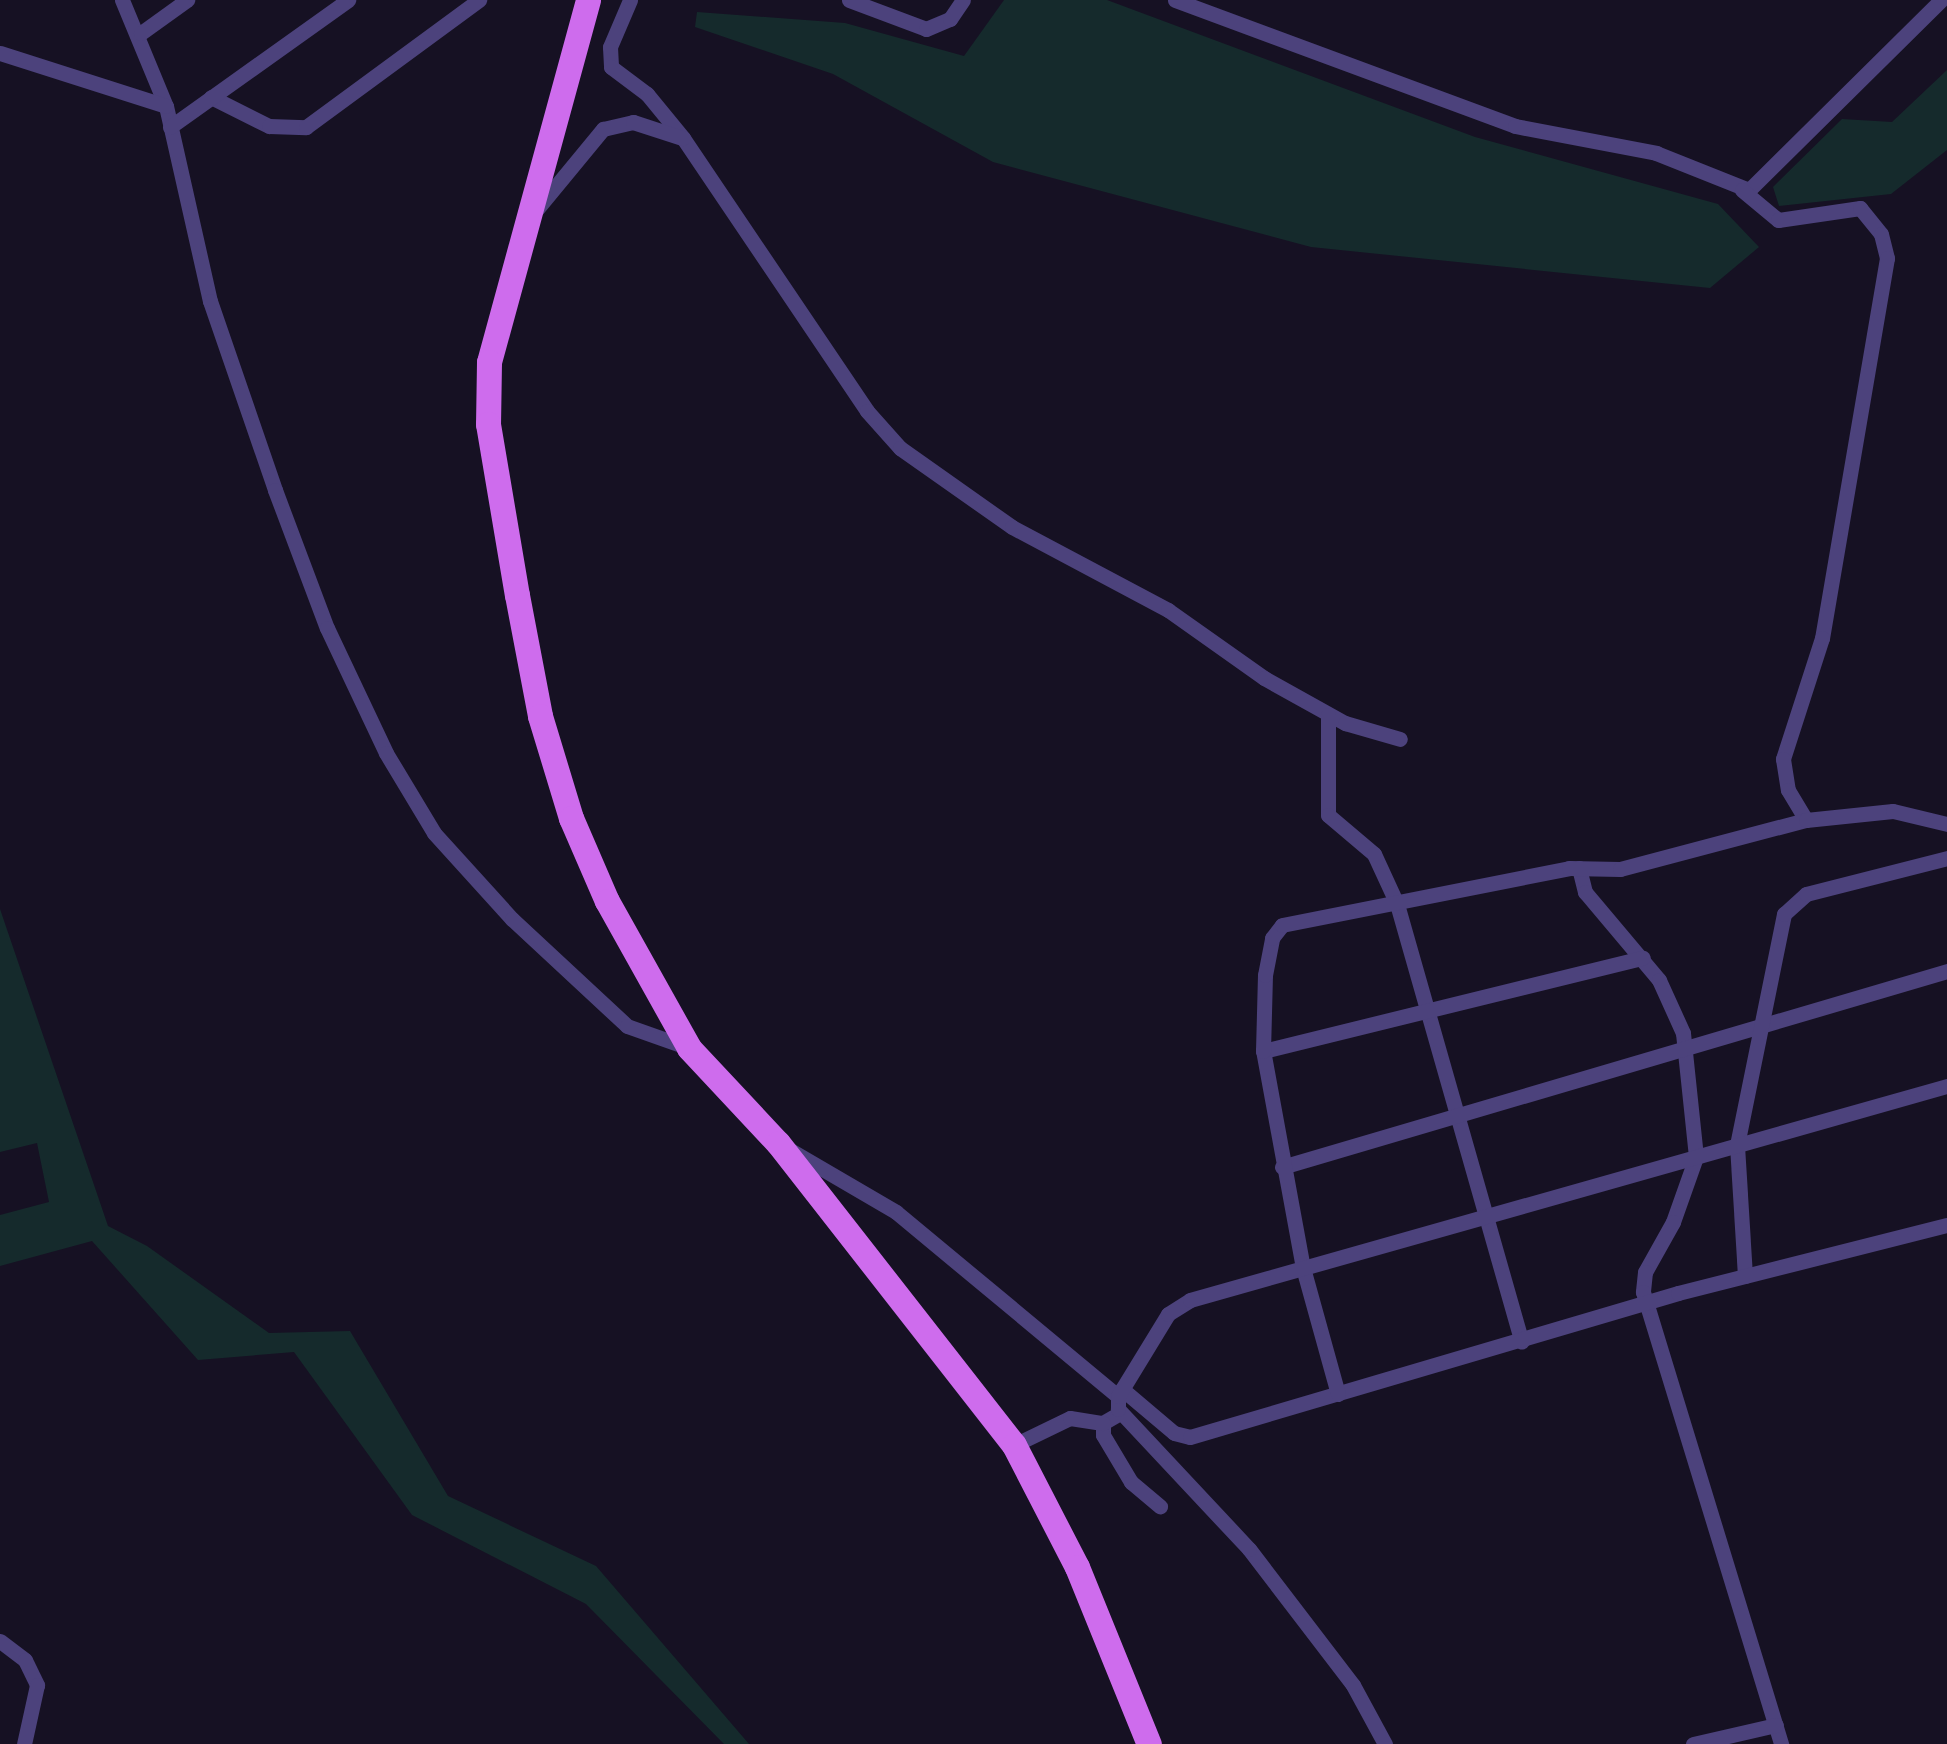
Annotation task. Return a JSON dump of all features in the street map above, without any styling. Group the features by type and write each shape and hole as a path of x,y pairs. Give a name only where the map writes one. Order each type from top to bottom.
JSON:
{"main road":[{"path":"588,0 489,362 488,424 537,699 571,818 600,884 689,1048 778,1143 1014,1445 1078,1567 1150,1744"}],"street":[{"path":"122,0 141,33 166,106 210,301 274,490 327,628 394,768 460,866 565,970 627,1026 689,1048"},
{"path":"141,33 187,0"},
{"path":"170,127 348,0"},
{"path":"210,97 270,126 306,127 478,0"},
{"path":"630,0 610,46 611,67 647,94 683,138 867,411 915,462 1012,527 1182,619 1234,660 1328,715 1400,739"},
{"path":"849,0 926,28 950,19 963,0"},
{"path":"1175,0 1515,126 1656,153 1742,190 1778,220 1860,208 1881,234 1886,258 1822,638 1783,759 1788,790 1806,820"},
{"path":"1742,190 1755,188 1941,0"},
{"path":"0,53 166,106"},
{"path":"526,224 603,129 633,122 683,138"},
{"path":"1328,715 1328,815 1374,854 1398,904 1522,1342"},
{"path":"1338,1394 1303,1268 1263,1050 1264,975 1272,938 1282,925 1579,868 1620,869 1806,820 1883,810 1947,824"},
{"path":"1745,1276 1738,1145 1781,924 1794,900 1947,858"},
{"path":"1579,868 1585,892 1643,958 1674,1004 1685,1052 1696,1157 1674,1222 1645,1272 1647,1304 1781,1744"},
{"path":"1263,1050 1643,958"},
{"path":"1282,1167 1685,1052 1947,971"},
{"path":"1160,1506 1131,1482 1102,1435 1103,1424 1174,1308 1947,1086"},
{"path":"778,1143 896,1212 1120,1399 1174,1433 1190,1437 1745,1276 1947,1225"},
{"path":"1120,1399 1249,1549 1354,1685 1385,1744"},
{"path":"1014,1445 1070,1418 1103,1424"},
{"path":"0,1641 25,1660 38,1685 24,1744"},
{"path":"1693,1744 1776,1725"}],"green space":[{"path":"1004,0 1107,0 1475,137 1718,204 1759,247 1710,288 1311,247 993,162 833,74 695,27 697,12 845,23 964,56"},
{"path":"1947,70 1947,150 1891,194 1779,206 1773,187 1842,119 1892,122"},
{"path":"0,909 108,1226 147,1246 269,1333 350,1331 448,1496 596,1566 749,1744 724,1744 586,1604 412,1515 294,1352 198,1360 92,1241 0,1266 0,1215 49,1202 37,1143 0,1152"}]}
